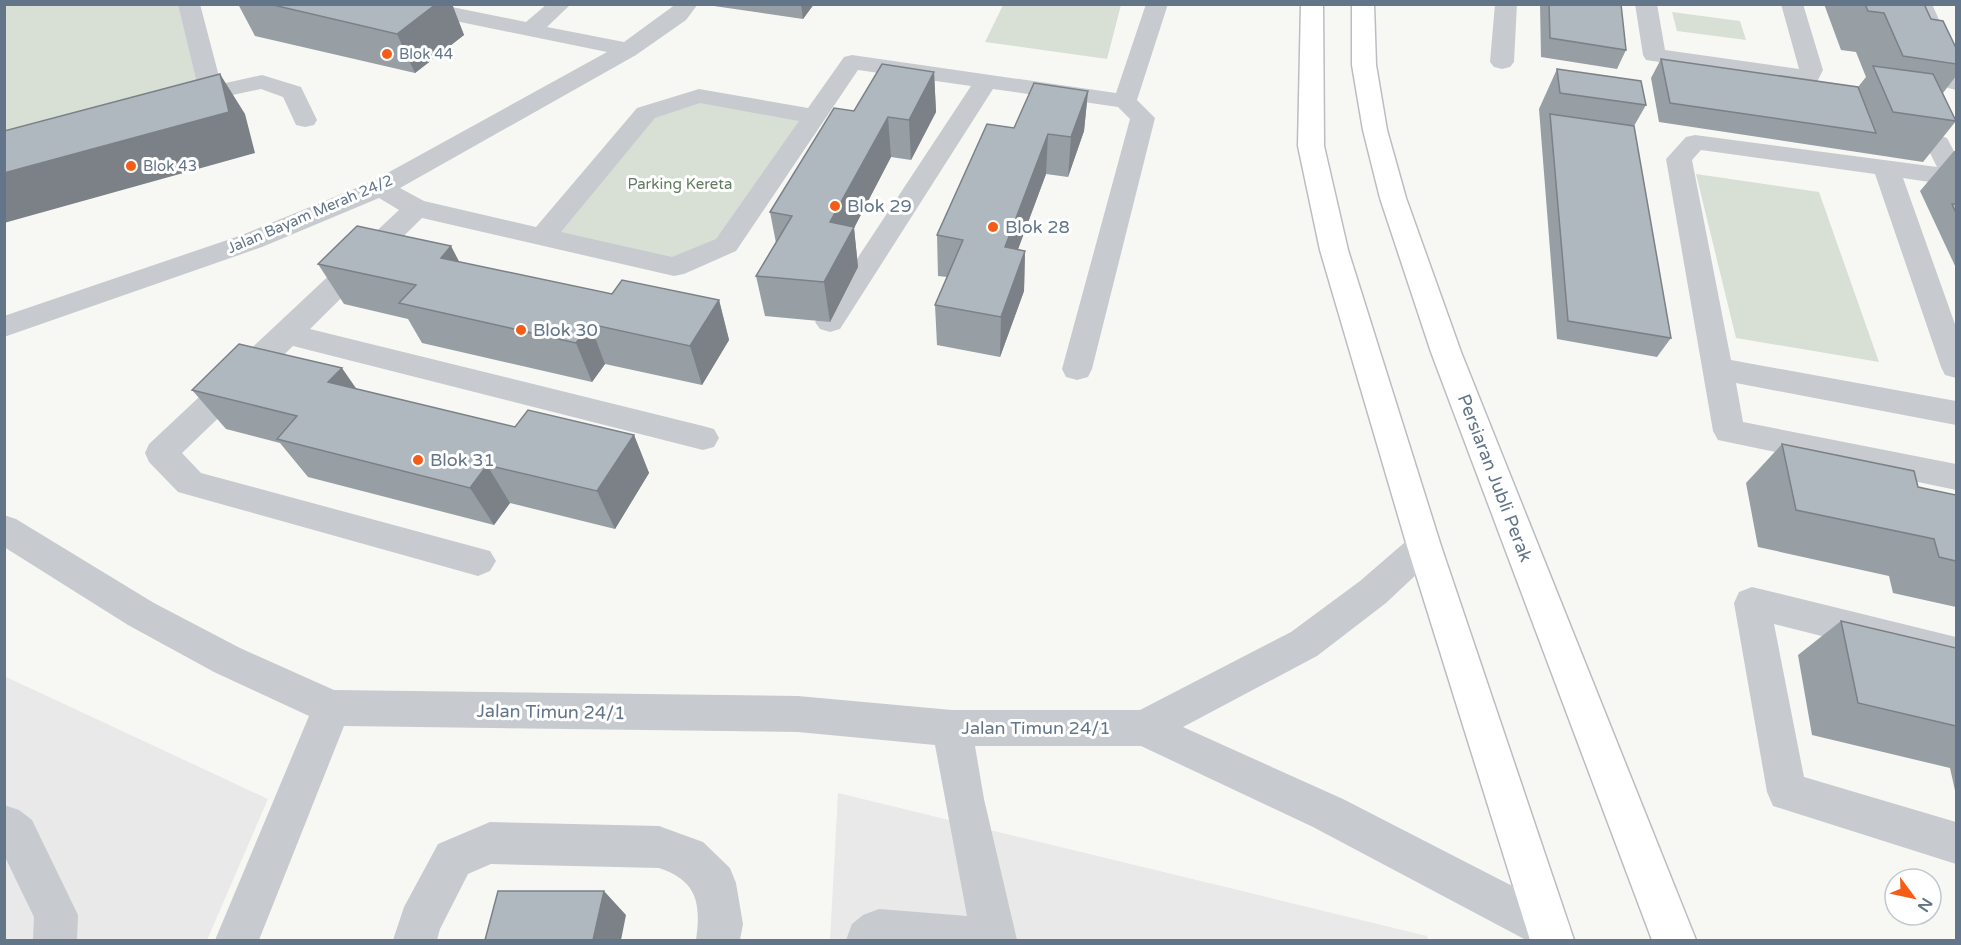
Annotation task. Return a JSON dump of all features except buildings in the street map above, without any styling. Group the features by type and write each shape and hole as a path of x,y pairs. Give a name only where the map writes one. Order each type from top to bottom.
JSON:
{"main road":[{"path":"1312,4 1311,146 1334,250 1424,546 1551,935"},
{"name":"Persiaran Jubli Perak","path":"1363,4 1364,65 1375,130 1393,198 1446,352 1674,940"}],"street":[{"path":"189,4 211,91"},
{"path":"402,4 628,50"},
{"path":"529,31 561,4"},
{"name":"Jalan Bayam Merah 24/2","path":"4,327 252,241 380,188 628,50 678,15 688,4"},
{"path":"1125,101 1157,4"},
{"path":"1502,62 1506,4"},
{"path":"1646,4 1654,55 1809,77 1811,70 1792,4"},
{"path":"1921,4 1956,83"},
{"path":"380,188 416,208 674,267 726,244 852,62 1125,101 1143,118 1077,369"},
{"path":"830,322 986,81"},
{"path":"165,104 211,91 262,82 293,92 305,120"},
{"path":"542,237 646,113 699,96 815,116"},
{"path":"1938,143 1955,177 1695,142 1678,159 1729,431 1956,477"},
{"path":"1886,168 1956,367"},
{"path":"416,208 161,453 190,483 478,561"},
{"path":"287,334 703,438"},
{"path":"1718,369 1956,413"},
{"name":"Jalan Timun 24/1","path":"4,529 141,614 227,660 332,708 798,714 952,728 1143,728"},
{"path":"1143,728 1304,644 1373,592 1424,546"},
{"path":"1956,653 1752,603 1787,792 1956,843"},
{"path":"237,940 332,708"},
{"path":"868,940 879,931 994,940 964,799 952,728"},
{"path":"1143,728 1328,813 1551,935"},
{"path":"4,825 16,835 56,915 55,940"},
{"path":"415,940 420,923 453,859 490,843 659,847 688,857 715,883 720,924 718,940"}],"shaded area":[{"path":"4,676 268,799 207,940 5,940"},
{"path":"838,793 1427,936 1428,940 830,940"}],"green space":[{"path":"1003,4 1121,5 1107,59 985,42"},
{"path":"5,5 179,5 198,88 5,142"},
{"path":"1672,12 1740,21 1746,40 1677,31"},
{"name":"Parking Kereta","path":"699,96 815,116 726,245 674,267 542,237 646,113"},
{"path":"1696,174 1819,192 1879,362 1736,338"}],"place":[{"name":"Blok 44","path":"387,54"},
{"name":"Blok 43","path":"131,166"},
{"name":"Blok 29","path":"835,206"},
{"name":"Blok 28","path":"993,227"},
{"name":"Blok 30","path":"521,330"},
{"name":"Blok 31","path":"418,460"}]}
